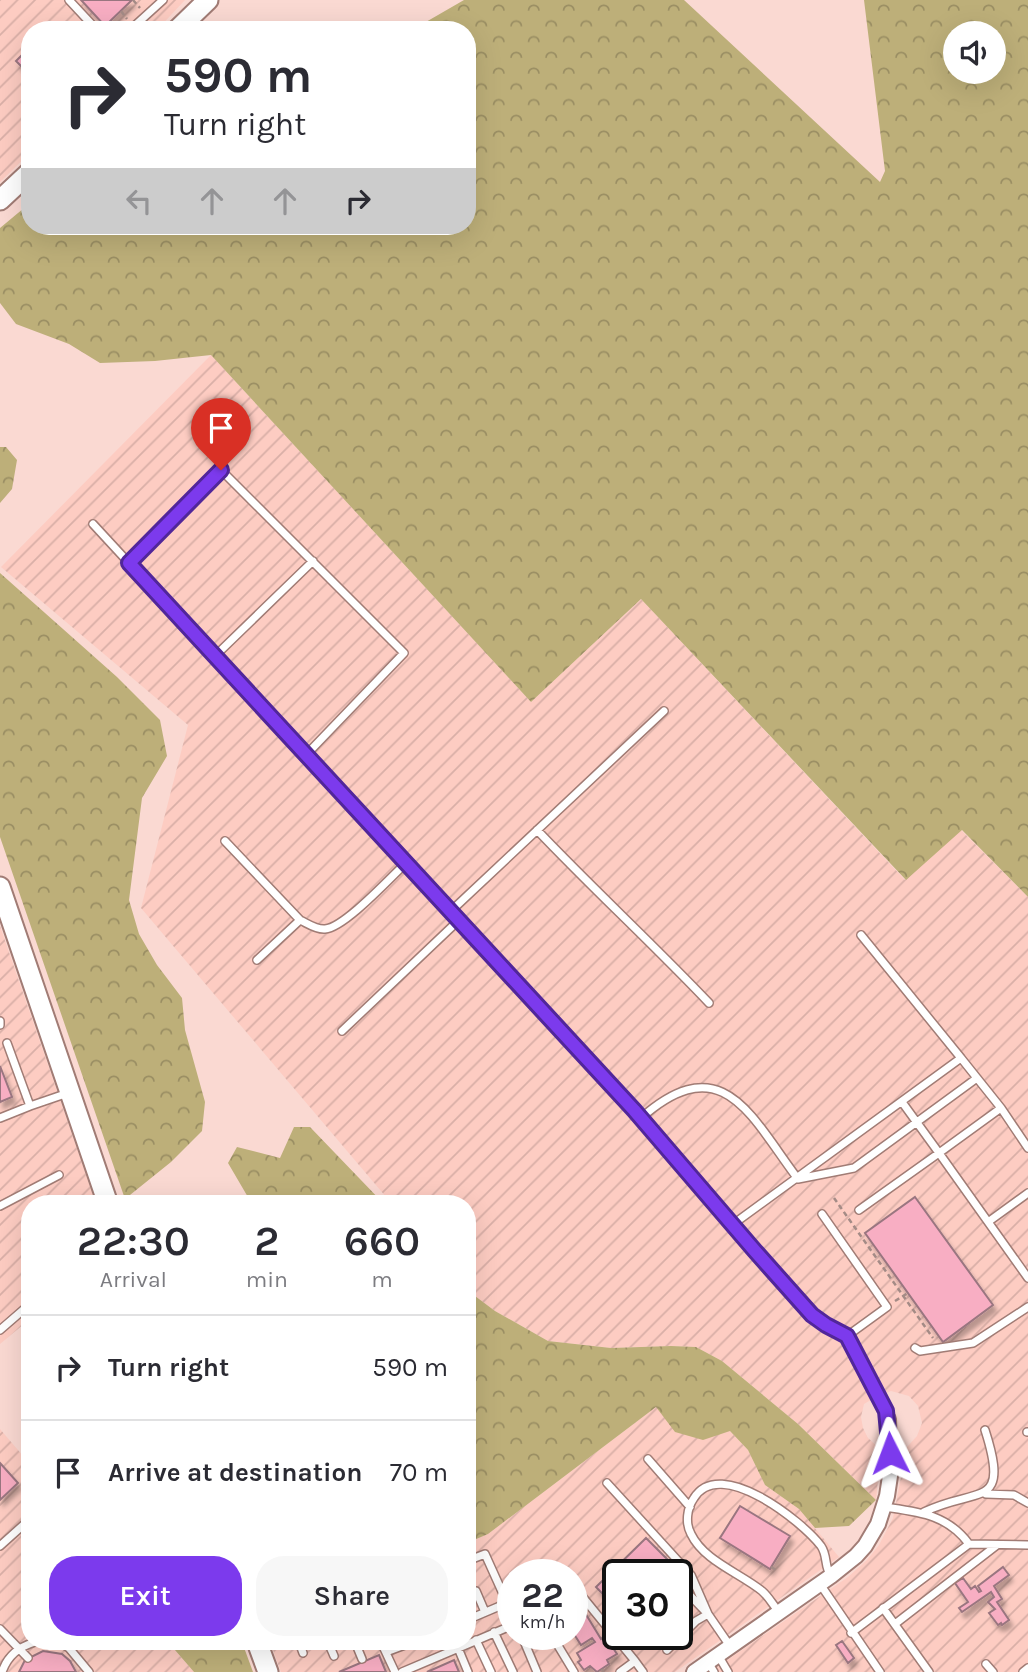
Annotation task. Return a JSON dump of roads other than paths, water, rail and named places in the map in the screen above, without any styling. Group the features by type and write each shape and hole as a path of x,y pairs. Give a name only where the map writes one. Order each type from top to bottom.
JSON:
{"main road":[{"path":"186,21 208,0"},
{"path":"0,200 21,180"},
{"path":"0,887 105,1195"},
{"path":"260,1650 268,1672"}],"street":[{"path":"694,1672 713,1663 731,1646 825,1580 865,1546 878,1524 890,1476 888,1419"}],"lane":[{"path":"69,0 89,21"},
{"path":"140,21 163,0"},
{"path":"129,563 221,470 404,653 306,755"},
{"path":"93,524 641,1118 812,1315 847,1336 878,1393 888,1419"},
{"path":"215,656 313,561"},
{"path":"451,912 664,711"},
{"path":"537,830 709,1003"},
{"path":"225,841 300,919 316,928 326,929 340,924 406,863"},
{"path":"257,960 300,919"},
{"path":"342,1031 459,920"},
{"path":"861,935 1001,1108 1028,1148"},
{"path":"7,1043 30,1106"},
{"path":"732,1225 961,1058"},
{"path":"798,1179 854,1168 977,1079"},
{"path":"641,1118 657,1105 690,1088 710,1087 726,1092 740,1103 798,1179"},
{"path":"0,1118 70,1092"},
{"path":"902,1102 1028,1278"},
{"path":"859,1210 1001,1108"},
{"path":"0,1206 59,1175"},
{"path":"988,1222 1028,1194"},
{"path":"822,1214 887,1307 847,1336"},
{"path":"915,1348 920,1350 973,1343 1028,1307"},
{"path":"0,1330 21,1312"},
{"path":"985,1430 995,1468 992,1487 985,1494"},
{"path":"648,1459 690,1507"},
{"path":"607,1483 691,1575 708,1614"},
{"path":"779,1612 765,1594 710,1556 695,1541 688,1525 690,1507 698,1493 710,1486 740,1488 791,1516 805,1528 823,1549 827,1571 825,1580 851,1633 880,1672"},
{"path":"925,1512 939,1505 985,1494 1014,1494 1028,1503"},
{"path":"884,1507 925,1512 948,1522 969,1544"},
{"path":"0,1546 21,1527"},
{"path":"851,1633 969,1544 1028,1545"},
{"path":"895,1624 997,1545"},
{"path":"476,1558 485,1555 497,1582"},
{"path":"476,1593 485,1612"},
{"path":"693,1598 731,1646"},
{"path":"588,1604 643,1672"},
{"path":"476,1616 497,1608"},
{"path":"883,1608 929,1672"},
{"path":"693,1624 708,1614"},
{"path":"0,1629 28,1658"},
{"path":"491,1672 476,1640 497,1631"},
{"path":"494,1632 513,1672"},
{"path":"2,1672 10,1656 21,1648"},
{"path":"71,1650 89,1672"},
{"path":"331,1650 334,1656"},
{"path":"358,1650 362,1659"},
{"path":"391,1650 386,1652 395,1672"},
{"path":"402,1672 453,1650"},
{"path":"459,1650 468,1672"},
{"path":"528,1650 537,1672"},
{"path":"562,1650 574,1672"},
{"path":"620,1672 635,1661"},
{"path":"713,1663 728,1672"},
{"path":"986,1664 993,1672"},
{"path":"1023,1672 1028,1668"}]}
